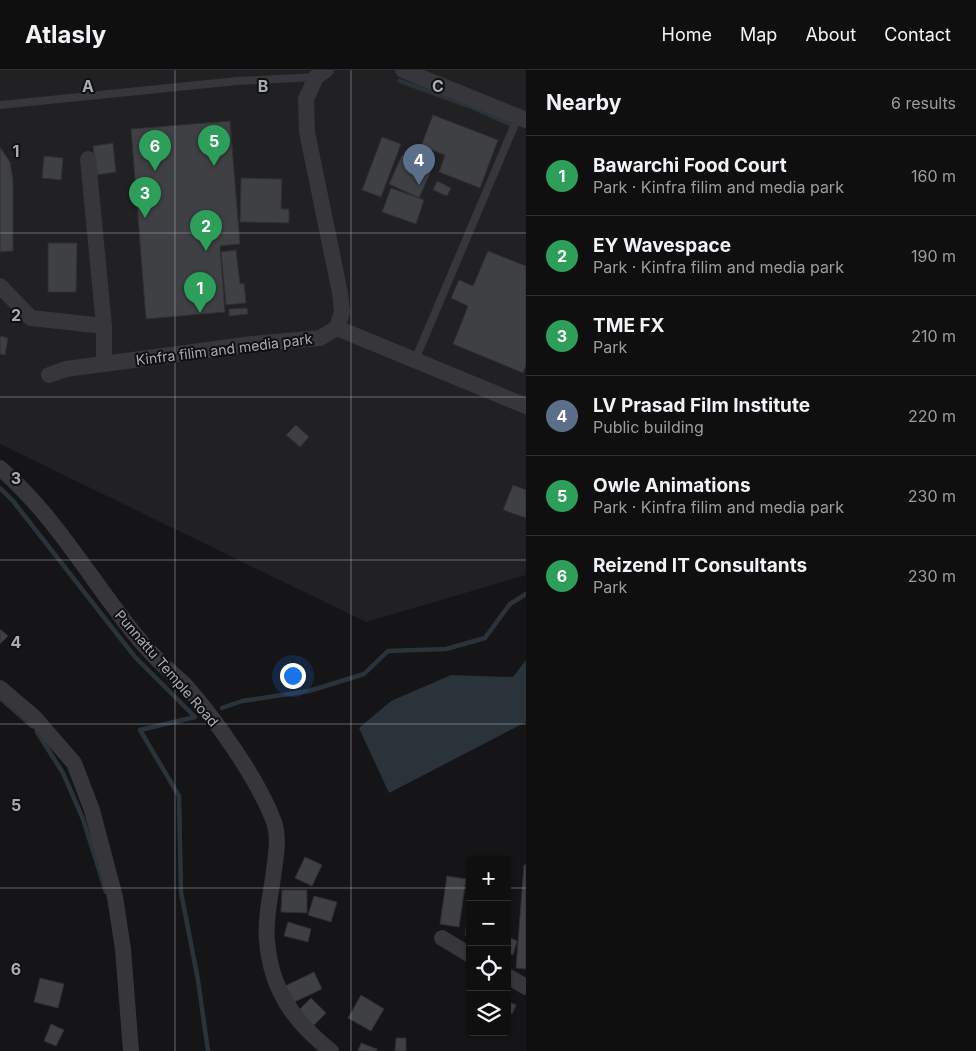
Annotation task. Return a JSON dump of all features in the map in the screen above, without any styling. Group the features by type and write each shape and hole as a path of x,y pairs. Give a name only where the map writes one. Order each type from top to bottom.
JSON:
{"street":[{"path":"403,70 522,118"},
{"path":"321,73 306,99 307,132 340,293 342,312 337,328 526,406"},
{"path":"88,159 104,326 104,364"},
{"path":"0,286 31,318 104,326"},
{"name":"Kinfra filim and media park","path":"49,374 66,369 320,338 337,328"},
{"name":"Punnattu Temple Road","path":"0,468 20,486 63,537 127,624 158,660 184,684 214,718 262,795 275,823 277,842 266,940 272,976 288,1006 306,1031 332,1051"},
{"path":"0,688 34,716 74,763 92,810 115,897 123,949 131,1051"},
{"path":"442,938 466,952"},
{"path":"511,978 526,987"}],"lane":[{"path":"0,105 321,73"},
{"path":"415,360 522,118"}],"shaded area":[{"path":"0,70 526,70 526,575 366,622 0,444"},
{"path":"526,660 526,722 389,793 359,728 391,701 451,675 513,677"}],"building":[{"path":"433,115 498,140 480,188 439,172 445,155 421,146"},
{"path":"230,121 240,244 220,246 225,312 146,319 131,129"},
{"path":"382,137 401,144 381,197 362,190"},
{"path":"113,143 116,172 97,175 93,146"},
{"path":"0,147 10,162 13,179 13,251 0,252"},
{"path":"420,147 434,153 429,164 415,158"},
{"path":"402,155 432,169 419,198 389,184"},
{"path":"44,156 63,158 61,180 42,178"},
{"path":"241,178 282,179 281,209 289,209 289,223 240,222"},
{"path":"437,181 451,188 447,196 433,190"},
{"path":"391,188 424,200 416,224 382,212"},
{"path":"48,243 77,243 76,292 48,292"},
{"path":"236,250 240,284 244,283 246,303 226,305 221,252"},
{"path":"488,251 526,266 526,365 523,373 453,344 468,306 451,298 459,280 473,286"},
{"path":"247,308 248,314 229,316 229,309"},
{"path":"0,336 8,338 5,355 0,354"},
{"path":"296,425 309,437 300,447 286,435"},
{"path":"513,485 526,490 526,518 503,510"},
{"path":"0,629 8,636 0,644"},
{"path":"305,857 322,865 312,886 295,878"},
{"path":"524,865 526,865 526,969 516,968"},
{"path":"447,876 466,879 459,927 440,924"},
{"path":"282,890 307,890 307,913 281,912"},
{"path":"314,896 337,902 331,922 308,915"},
{"path":"288,922 311,929 308,942 284,936"},
{"path":"511,938 517,941 513,955 511,954"},
{"path":"314,972 322,989 290,1004 283,987"},
{"path":"40,978 64,984 58,1008 34,1002"},
{"path":"361,995 384,1009 371,1031 348,1018"},
{"path":"311,998 326,1013 311,1028 296,1013"},
{"path":"511,1003 516,1005 511,1013"},
{"path":"51,1024 64,1030 56,1046 44,1041"},
{"path":"396,1038 406,1038 406,1051 395,1051"},
{"path":"361,1043 377,1049 377,1051 358,1051"}],"waterway":[{"path":"400,81 474,108 510,124"},
{"path":"0,488 13,501 135,657 195,717 140,730 179,796 181,892 198,980 208,1051"},
{"path":"222,708 242,701 309,691 364,674 388,651 446,649 485,638 510,604 526,594"},
{"path":"0,698 32,726"},
{"path":"37,732 63,773 83,819 106,892"}],"place":[{"name":"Owle Animations","path":"214,166"},
{"name":"Reizend IT Consultants","path":"155,171"},
{"name":"LV Prasad Film Institute","path":"419,185"},
{"name":"TME FX","path":"145,218"},
{"name":"EY Wavespace","path":"206,251"},
{"name":"Bawarchi Food Court","path":"200,313"}]}
